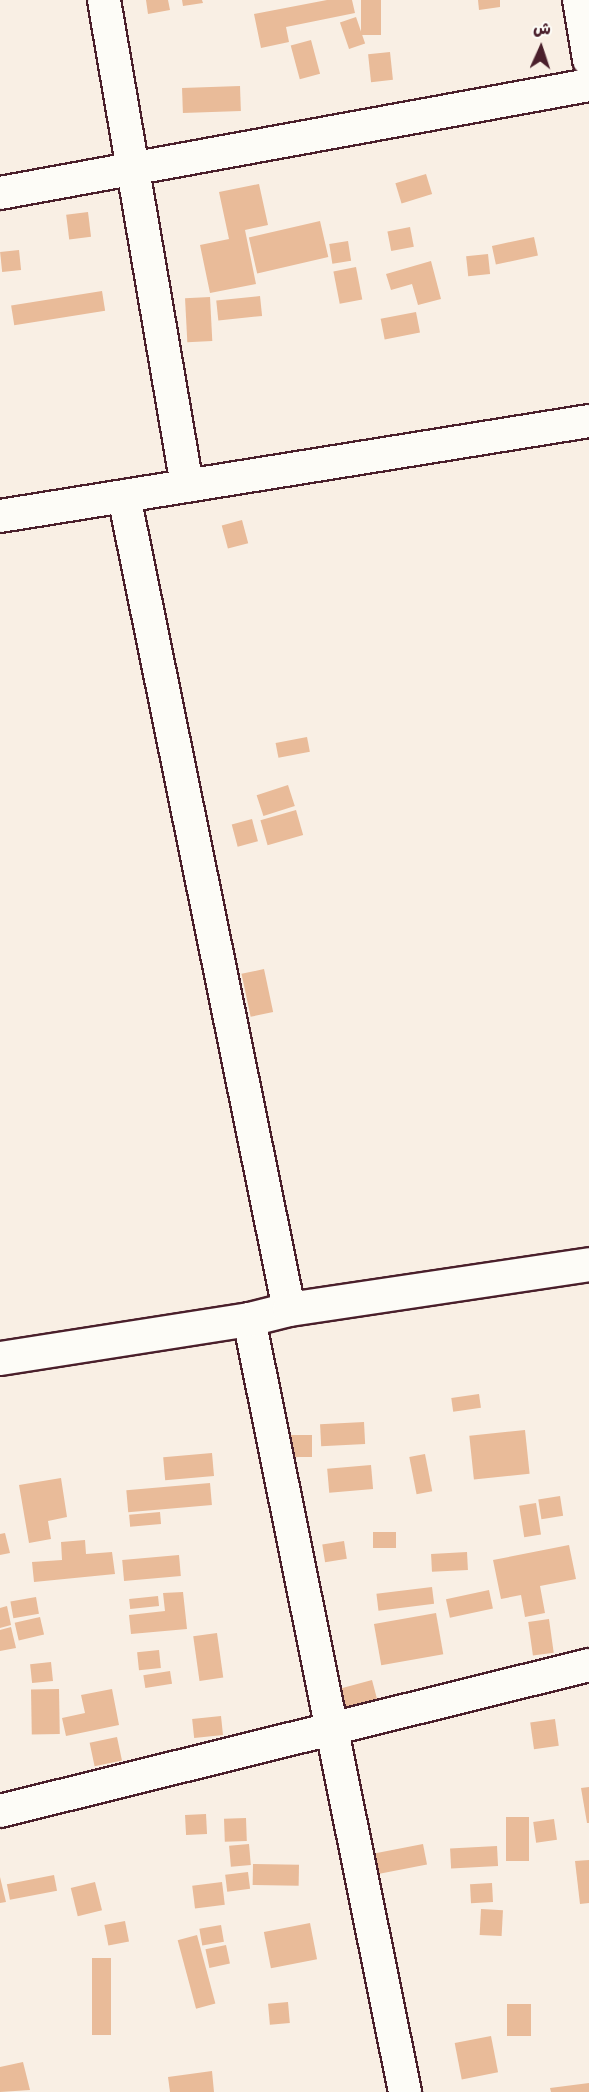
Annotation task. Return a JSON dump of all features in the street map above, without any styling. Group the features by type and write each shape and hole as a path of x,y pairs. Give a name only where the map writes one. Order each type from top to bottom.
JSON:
{"street":[{"path":"104,0 187,486"},
{"path":"579,0 589,60"},
{"path":"0,193 589,86"},
{"path":"0,516 589,421"},
{"path":"124,496 289,1309"},
{"path":"0,1358 249,1319 289,1309 589,1264"},
{"path":"249,1319 405,2092"},
{"path":"0,1811 589,1665"}],"building":[{"path":"146,0 168,0 170,10 148,14"},
{"path":"182,0 202,0 203,3 183,6"},
{"path":"327,0 352,0 355,13 286,27 289,42 261,48 254,14"},
{"path":"361,0 381,0 381,35 361,35"},
{"path":"478,0 500,0 500,7 479,10"},
{"path":"356,17 365,43 349,49 340,23"},
{"path":"311,40 320,74 300,79 291,45"},
{"path":"390,52 393,80 371,82 368,54"},
{"path":"240,86 241,111 183,113 182,88"},
{"path":"426,174 432,194 402,203 395,183"},
{"path":"259,184 268,225 245,230 256,284 210,293 200,245 229,239 219,192"},
{"path":"88,212 91,237 69,239 66,215"},
{"path":"320,221 328,257 257,273 249,237"},
{"path":"410,227 414,247 391,251 387,231"},
{"path":"534,237 538,256 496,265 492,246"},
{"path":"348,241 351,261 332,264 329,244"},
{"path":"19,250 21,270 2,272 0,252"},
{"path":"488,254 490,274 468,276 466,256"},
{"path":"431,261 441,299 418,305 412,284 391,290 386,274"},
{"path":"356,267 362,299 340,304 333,271"},
{"path":"102,291 105,311 14,325 11,305"},
{"path":"260,296 262,316 218,320 216,301"},
{"path":"210,297 212,341 187,342 185,298"},
{"path":"416,312 420,333 385,339 381,319"},
{"path":"242,520 248,543 228,549 222,525"},
{"path":"307,737 310,752 278,758 276,743"},
{"path":"288,785 295,806 263,816 257,795"},
{"path":"296,810 303,835 268,845 260,820"},
{"path":"252,819 258,841 238,847 232,824"},
{"path":"264,969 273,1012 251,1017 242,974"},
{"path":"479,1394 481,1408 453,1412 451,1398"},
{"path":"364,1422 365,1444 321,1446 320,1424"},
{"path":"525,1430 530,1474 474,1480 469,1436"},
{"path":"281,1435 312,1435 312,1457 281,1457"},
{"path":"212,1453 214,1476 165,1480 163,1457"},
{"path":"425,1454 432,1491 417,1494 409,1457"},
{"path":"371,1465 373,1489 329,1493 327,1469"},
{"path":"61,1478 67,1517 48,1521 51,1539 29,1543 19,1485"},
{"path":"210,1483 212,1505 128,1512 126,1490"},
{"path":"560,1496 563,1516 541,1519 538,1499"},
{"path":"536,1503 541,1535 524,1537 519,1506"},
{"path":"160,1512 161,1524 130,1527 129,1515"},
{"path":"373,1532 396,1532 396,1548 373,1548"},
{"path":"5,1533 10,1553 0,1555 0,1534"},
{"path":"85,1540 86,1554 112,1552 115,1574 34,1582 32,1562 62,1560 61,1542"},
{"path":"344,1541 347,1559 325,1562 322,1544"},
{"path":"569,1545 576,1579 540,1586 545,1613 525,1617 521,1595 501,1599 493,1560"},
{"path":"467,1552 468,1570 432,1572 431,1554"},
{"path":"179,1555 181,1576 124,1581 122,1560"},
{"path":"432,1587 434,1604 378,1611 376,1594"},
{"path":"489,1590 493,1609 450,1618 446,1599"},
{"path":"183,1592 187,1629 131,1634 129,1615 165,1611 163,1593"},
{"path":"158,1596 159,1606 130,1609 129,1599"},
{"path":"36,1597 39,1614 13,1618 10,1602"},
{"path":"7,1606 11,1625 0,1628 0,1608"},
{"path":"436,1613 443,1654 381,1665 374,1624"},
{"path":"40,1617 44,1635 19,1640 15,1623"},
{"path":"549,1619 554,1653 533,1656 528,1622"},
{"path":"11,1627 16,1648 0,1651 0,1630"},
{"path":"217,1633 223,1678 199,1681 193,1636"},
{"path":"159,1650 161,1668 139,1670 137,1652"},
{"path":"51,1662 53,1681 32,1683 30,1664"},
{"path":"170,1671 172,1684 145,1688 143,1675"},
{"path":"372,1680 378,1703 337,1714 330,1691"},
{"path":"31,1689 59,1689 60,1734 32,1734"},
{"path":"112,1689 119,1725 66,1736 62,1718 85,1713 81,1695"},
{"path":"221,1716 223,1735 194,1738 192,1719"},
{"path":"555,1719 559,1746 534,1749 530,1722"},
{"path":"117,1737 122,1760 95,1766 90,1743"},
{"path":"589,1787 589,1823 587,1823 581,1788"},
{"path":"206,1814 207,1834 186,1835 185,1815"},
{"path":"506,1817 529,1817 529,1861 506,1861"},
{"path":"246,1818 247,1841 225,1842 224,1819"},
{"path":"554,1819 557,1840 536,1843 533,1822"},
{"path":"249,1844 251,1865 231,1867 229,1846"},
{"path":"423,1844 427,1865 373,1875 369,1854"},
{"path":"497,1846 498,1866 451,1868 450,1848"},
{"path":"589,1860 589,1903 580,1904 575,1861"},
{"path":"253,1864 299,1865 299,1886 253,1885"},
{"path":"248,1872 250,1889 227,1892 225,1875"},
{"path":"54,1875 57,1891 10,1900 7,1884"},
{"path":"0,1877 6,1902 0,1903"},
{"path":"95,1882 102,1910 78,1916 71,1888"},
{"path":"222,1882 225,1905 195,1908 192,1886"},
{"path":"492,1883 493,1902 471,1903 470,1884"},
{"path":"481,1909 503,1910 502,1936 480,1935"},
{"path":"125,1921 129,1942 108,1946 104,1925"},
{"path":"310,1923 317,1959 271,1968 264,1932"},
{"path":"221,1925 224,1942 202,1946 199,1929"},
{"path":"197,1935 215,2004 196,2009 178,1940"},
{"path":"226,1945 230,1964 209,1968 205,1949"},
{"path":"92,1958 111,1958 111,2035 92,2035"},
{"path":"288,2002 290,2023 270,2025 268,2004"},
{"path":"507,2004 531,2004 531,2036 507,2036"},
{"path":"491,2036 498,2072 462,2079 455,2043"},
{"path":"23,2062 30,2090 0,2092 0,2067"},
{"path":"212,2071 214,2092 170,2092 168,2077"},
{"path":"589,2083 589,2092 551,2092 550,2088"}]}
